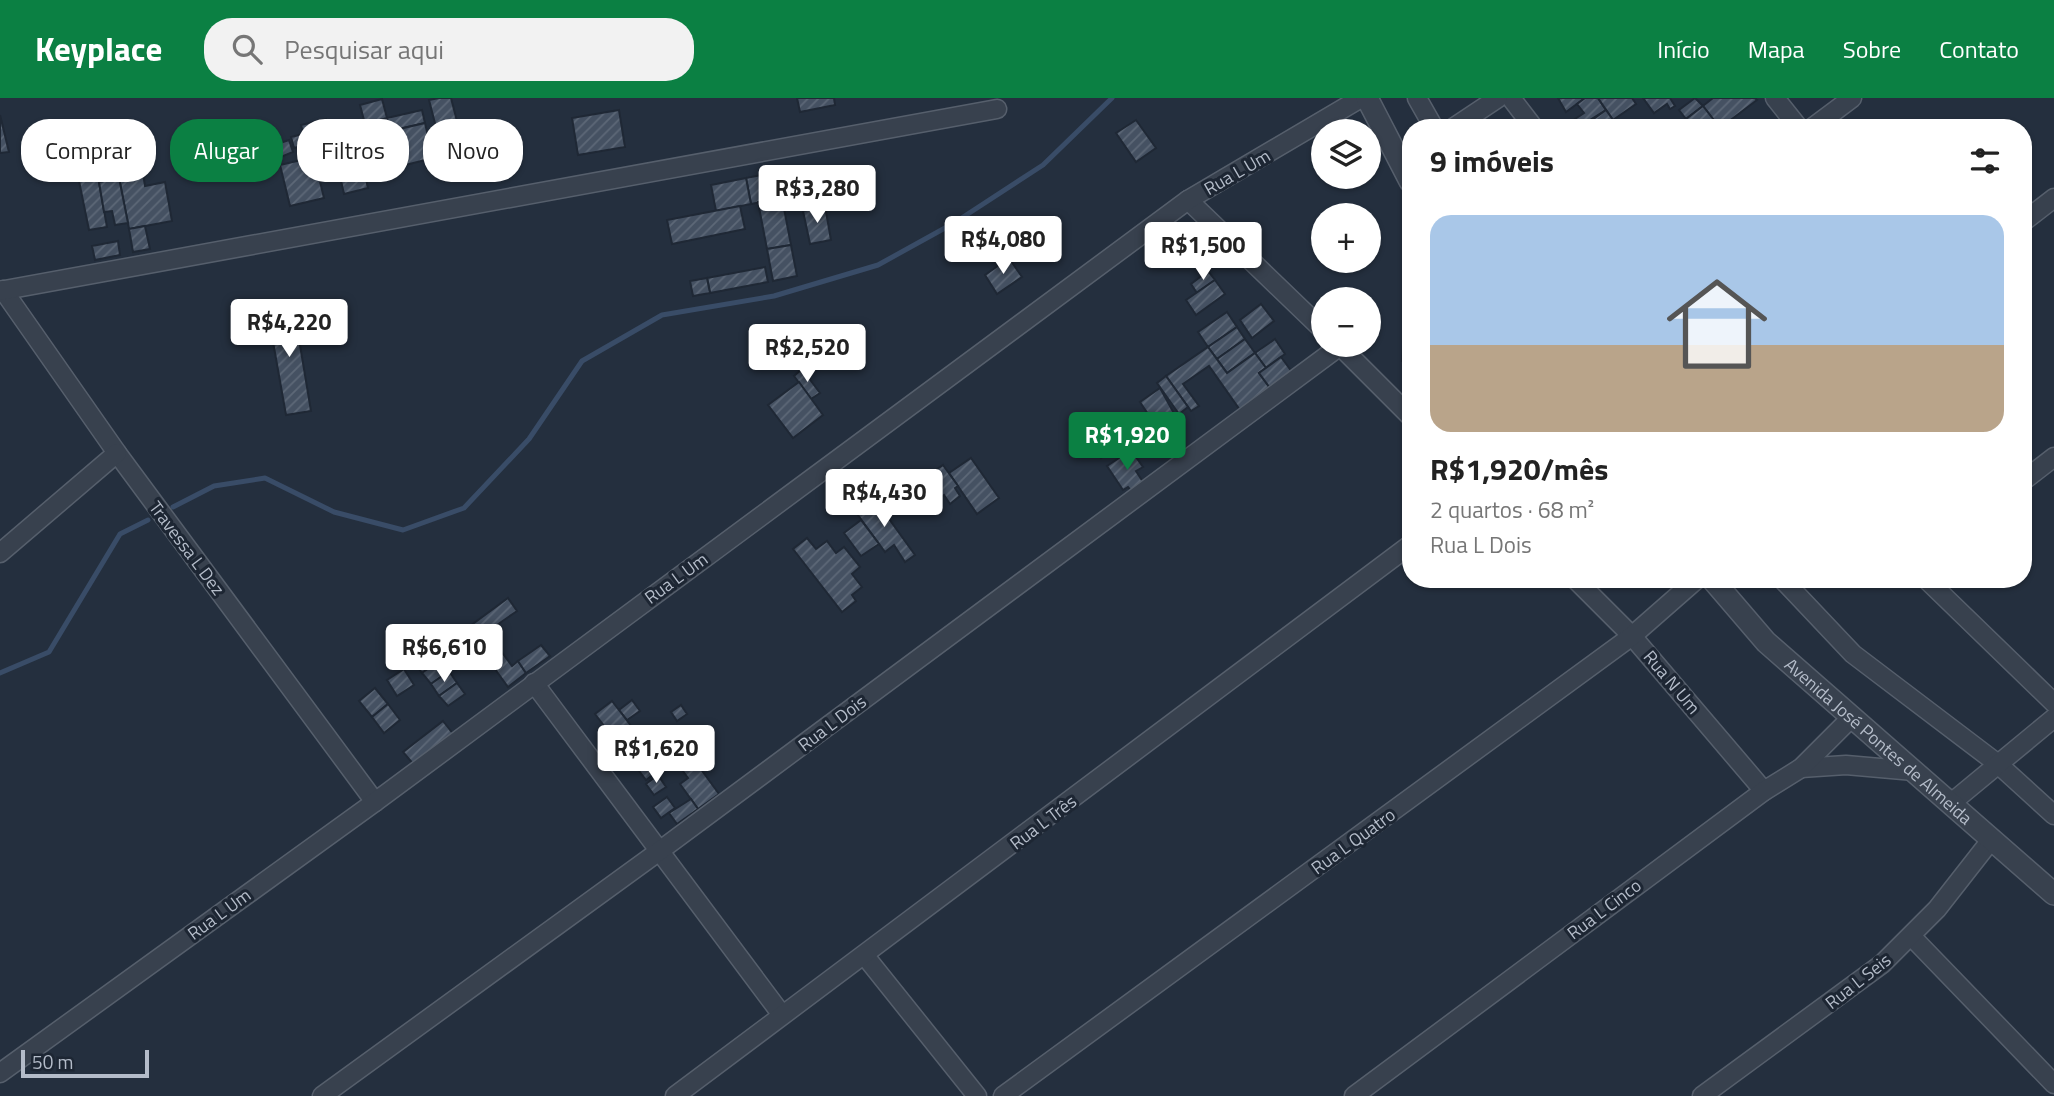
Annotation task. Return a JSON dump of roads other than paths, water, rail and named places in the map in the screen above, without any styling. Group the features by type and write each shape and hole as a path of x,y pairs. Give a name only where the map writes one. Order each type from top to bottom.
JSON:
{"street":[{"name":"Rua L Um","path":"0,1073 375,802 1188,200 1361,98"},
{"path":"1367,98 1402,166"},
{"path":"1417,98 1429,119"},
{"path":"1466,119 1498,98"},
{"path":"1511,98 1527,119"},
{"path":"1774,98 1792,119"},
{"path":"1824,119 1852,98"},
{"path":"1,290 997,109"},
{"path":"2032,215 2054,198"},
{"path":"1188,200 1311,318"},
{"name":"Travessa L Dez","path":"1,290 117,453 375,802"},
{"name":"Rua L Dois","path":"322,1096 658,852 1323,357"},
{"path":"1351,357 1402,408"},
{"path":"0,553 117,453"},
{"path":"2032,474 2054,457"},
{"name":"Rua L Três","path":"674,1096 865,956 1402,551"},
{"name":"Rua N Um","path":"1583,588 1632,636 1764,791"},
{"name":"Rua L Quatro","path":"1003,1096 1632,636 1687,588"},
{"name":"Avenida José Pontes de Almeida","path":"1720,588 1766,642 1850,719 1914,771 2054,894"},
{"path":"1791,588 1853,653 1998,764 2054,815"},
{"path":"1935,588 2054,703"},
{"path":"534,683 782,1015"},
{"path":"1951,804 2054,718"},
{"name":"Rua L Cinco","path":"1354,1096 1764,791 1801,768 1850,719"},
{"path":"1801,768 1846,765 1914,771"},
{"name":"Rua L Seis","path":"1702,1096 1882,964 1912,937 1991,840"},
{"path":"1912,937 2054,1086 2043,1096"},
{"path":"865,956 976,1096"}],"waterway":[{"path":"173,507 214,486 265,478 334,512 403,530 464,508 529,439 582,361 662,315 774,296 878,265 954,223 1043,165 1112,98"},
{"path":"0,673 49,652 120,534 148,520"}]}
